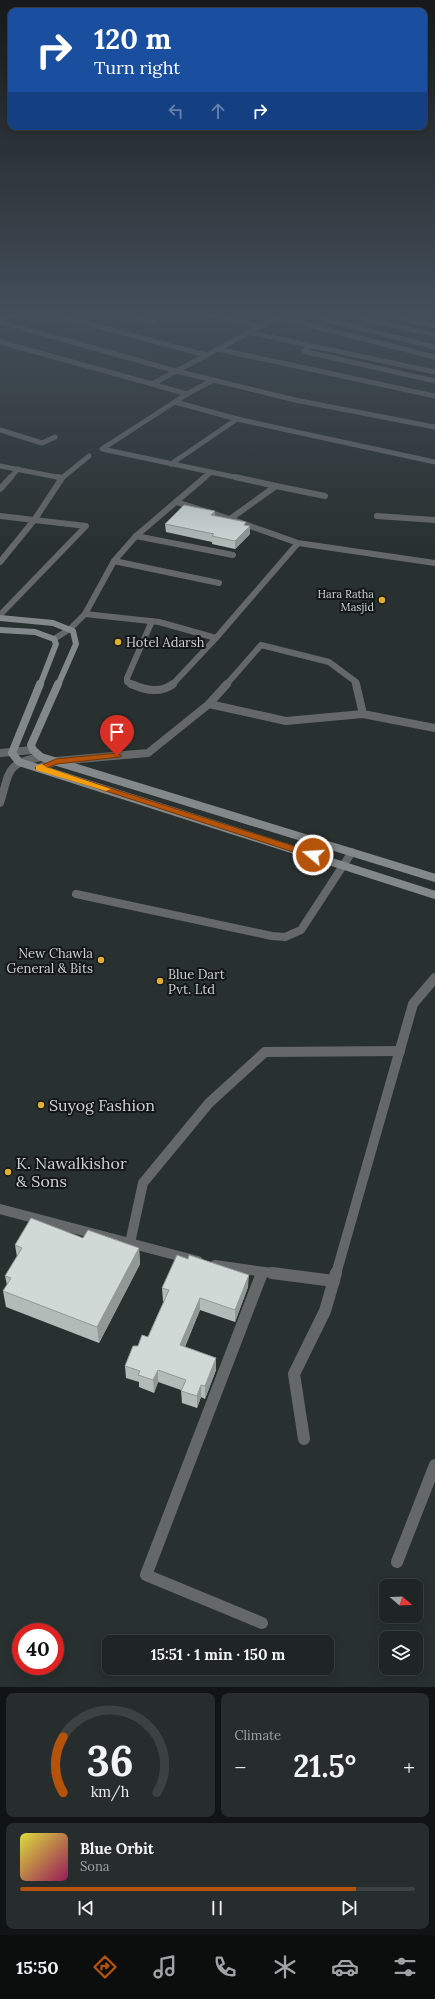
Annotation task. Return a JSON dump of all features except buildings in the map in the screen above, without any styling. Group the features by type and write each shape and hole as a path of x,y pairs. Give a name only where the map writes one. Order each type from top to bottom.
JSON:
{"street":[{"path":"183,393 187,394"},
{"path":"265,393 295,400 435,427"},
{"path":"420,393 435,396"},
{"path":"187,394 102,449 210,473 325,496"},
{"path":"175,402 237,419 435,462"},
{"path":"171,464 237,419"},
{"path":"0,430 42,443 55,437"},
{"path":"0,562 34,519 62,478 89,456"},
{"path":"0,466 62,478"},
{"path":"0,489 18,469"},
{"path":"54,639 70,629 85,614 114,561 136,536 210,473"},
{"path":"230,519 276,486"},
{"path":"176,502 298,543 435,563"},
{"path":"0,516 86,526 0,617"},
{"path":"377,516 435,520"},
{"path":"136,536 233,555"},
{"path":"152,621 126,678 127,682 131,684 156,691 168,689 216,638 298,543"},
{"path":"114,561 219,583"},
{"path":"85,614 152,621 216,638"},
{"path":"0,617 47,623 70,629 76,636 76,644 31,745 33,750 42,757 435,878"},
{"path":"0,630 34,632 54,639"},
{"path":"12,753 56,644 54,639"},
{"path":"39,768 56,761 148,753 209,704 261,645 329,662 356,682 363,714"},
{"path":"209,704 286,721 363,714 435,728"},
{"path":"0,753 33,750"},
{"path":"12,753 19,762 435,894"},
{"path":"0,803 11,770 19,762 42,757"},
{"path":"76,894 272,936 285,937 302,930 352,852"},
{"path":"304,1439 294,1374 325,1311 413,1004 435,978"},
{"path":"130,1243 143,1183 209,1102 265,1052 400,1051"},
{"path":"0,1210 212,1265 334,1281"},
{"path":"262,1272 146,1575 262,1623"},
{"path":"397,1562 435,1465"}],"slow traffic":[{"path":"42,767 39,768 106,789"}],"place":[{"name":"Hara Ratha Masjid","path":"382,600"},
{"name":"Hotel Adarsh","path":"118,642"},
{"name":"New Chawla General & Bits","path":"101,960"},
{"name":"Blue Dart Pvt. Ltd","path":"160,981"},
{"name":"Suyog Fashion","path":"41,1105"},
{"name":"K. Nawalkishor & Sons","path":"8,1172"}],"route":[{"path":"117,756 56,761 39,768 313,855"}]}
